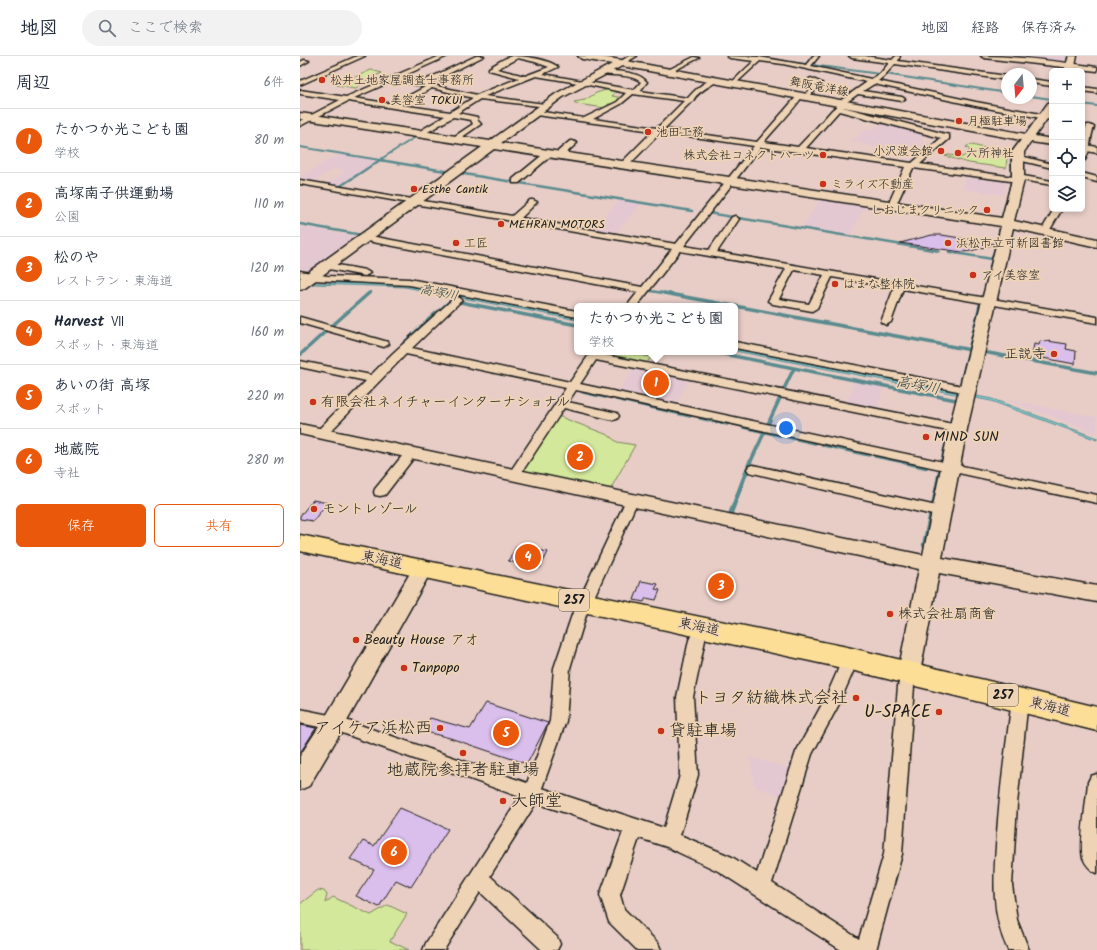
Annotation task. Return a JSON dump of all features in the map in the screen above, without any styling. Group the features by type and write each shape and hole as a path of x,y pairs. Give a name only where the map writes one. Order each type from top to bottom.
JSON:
{"highway":[{"name":"東海道","path":"300,543 847,658 1097,719"}],"street":[{"path":"302,80 362,56"},
{"path":"300,124 346,99 445,56"},
{"path":"422,84 481,56"},
{"path":"421,134 478,97 490,91 526,78 536,74 556,67 537,60 516,56 491,69 526,78"},
{"name":"舞阪竜洋線","path":"582,56 802,97 839,106 1049,142"},
{"path":"304,280 327,266 565,92 634,56"},
{"path":"730,56 759,59 808,68 976,104 1048,117"},
{"path":"808,68 816,56"},
{"path":"852,56 1001,77"},
{"path":"800,150 820,130 839,106 882,75 899,56"},
{"path":"984,56 1070,67 1097,68"},
{"path":"1070,67 1073,56"},
{"path":"667,72 696,58"},
{"path":"733,84 759,59"},
{"path":"635,76 647,68"},
{"path":"584,120 619,103 644,82 642,79 635,76 602,72"},
{"path":"536,74 633,92 691,100"},
{"path":"396,78 478,97 545,106"},
{"path":"634,303 778,120 802,97 813,91 819,83 811,80"},
{"path":"624,165 691,100 701,88 714,81"},
{"path":"1037,82 1049,84"},
{"path":"394,106 431,86"},
{"path":"1085,89 1097,91"},
{"path":"685,91 697,92"},
{"path":"300,92 475,118 474,121 477,124 455,140"},
{"path":"857,92 902,99"},
{"path":"839,106 946,138 912,165 892,205"},
{"path":"536,113 1049,183"},
{"path":"300,116 1008,223 1097,243"},
{"path":"866,950 893,854 906,686 958,429 1018,179 1017,156 1027,138 1048,117"},
{"path":"1087,151 1086,140 1093,128"},
{"path":"516,181 572,143"},
{"path":"1017,156 1049,165"},
{"path":"1085,176 1097,180"},
{"path":"300,182 1097,320"},
{"path":"513,220 533,202"},
{"path":"1045,231 1056,212"},
{"path":"711,254 736,219"},
{"path":"365,238 644,290"},
{"path":"327,266 574,313"},
{"path":"791,268 773,301 812,308 829,274"},
{"path":"304,280 396,280"},
{"path":"886,322 899,286"},
{"path":"307,432 374,379 397,355 457,300"},
{"path":"300,320 384,344"},
{"path":"738,346 967,393"},
{"path":"404,350 1097,499"},
{"path":"514,475 593,355"},
{"path":"599,355 958,429"},
{"path":"300,364 374,379"},
{"path":"560,404 613,416"},
{"path":"307,432 931,564 1097,594"},
{"path":"380,492 411,453"},
{"path":"753,469 941,512"},
{"path":"433,950 532,793 558,721 562,668 579,615 632,500"},
{"path":"300,778 334,723 423,568"},
{"path":"670,838 689,775 685,697 697,640 702,627"},
{"path":"761,886 804,752 835,694 845,672 847,658"},
{"path":"1019,950 1007,920 1003,885 1008,804 1020,700"},
{"path":"300,716 334,723 532,793 670,838 725,864 859,950"},
{"path":"1097,782 1091,852 1092,857 1097,864"},
{"path":"634,827 610,895 616,915 651,950"},
{"path":"477,880 487,885 550,944"}],"shaded area":[{"path":"995,56 1067,56 1065,65"},
{"path":"883,122 928,133 919,141 934,145 915,161 900,157 903,150 892,149 890,151 851,141 866,129 873,129"},
{"path":"339,154 379,160 338,187 326,185 346,171 334,169 313,183 300,180 300,177"},
{"path":"967,174 1008,180 1004,195 962,189"},
{"path":"821,197 866,204 850,236 802,228"},
{"path":"620,200 642,203 614,235 590,231"},
{"path":"300,226 361,237 313,272 300,269"},
{"path":"635,367 691,378 675,405 618,392"},
{"path":"854,381 884,387 877,411 846,405"},
{"path":"1004,399 1097,417 1097,434"},
{"path":"750,757 791,768 783,796 757,788 753,782"}],"green space":[{"path":"371,70 382,73 372,77 356,88 337,85"},
{"path":"609,89 616,91 612,96 623,98 614,104 608,104 608,107 605,108 577,104 574,102 585,100 596,93"},
{"path":"972,145 1004,153 1007,156 1006,168 969,163 945,156 949,155 963,157 970,150 966,147"},
{"path":"608,355 640,355 651,357 647,363"},
{"path":"558,416 608,435 617,442 635,445 610,490 527,473 524,469"},
{"path":"318,890 324,891 327,895 325,903 333,897 371,915 388,905 407,914 390,941 409,950 300,950 300,904"}],"water":[{"name":"高塚川","path":"300,279 316,283 379,283 406,285 574,317 574,319 405,287 309,284"},
{"name":"高塚川","path":"738,350 992,399 1097,438 1097,440 991,401 738,352"}],"building":[{"name":"浜松市立可新図書館","path":"932,235 942,235 995,244 962,252 900,243"},
{"name":"正説寺","path":"1040,341 1067,344 1066,349 1076,351 1075,364 1032,356 1034,344 1039,345"},
{"name":"モントレゾール","path":"313,500 327,503 313,521 300,519 300,516"},
{"path":"517,546 548,552 540,568 508,561"},
{"path":"641,581 658,584 655,589 660,590 656,600 646,598 644,602 634,600"},
{"path":"486,703 548,723 527,764 450,738 422,731 430,718 470,729"},
{"path":"300,725 316,728 300,753"},
{"path":"400,808 448,829 411,887 396,880 379,907 356,896 374,870 350,859 363,841 374,846"}],"waterway":[{"path":"738,56 744,57"},
{"path":"786,62 807,64"},
{"path":"812,65 880,74"},
{"path":"885,74 1001,92"},
{"path":"1037,97 1049,99"},
{"path":"1040,114 1047,104"},
{"path":"1085,104 1097,106"},
{"path":"380,160 417,136"},
{"path":"300,147 380,160"},
{"path":"339,187 380,160"},
{"path":"1011,160 1012,176"},
{"path":"384,161 451,172"},
{"path":"458,173 692,211"},
{"path":"1008,197 1011,182"},
{"path":"708,213 939,251"},
{"path":"300,224 362,235"},
{"path":"989,271 1001,224"},
{"path":"949,252 992,259"},
{"path":"984,294 987,280"},
{"path":"651,291 669,294"},
{"path":"333,325 369,293"},
{"path":"664,293 718,303"},
{"path":"983,297 984,293"},
{"name":"高塚川","path":"460,302 574,324"},
{"name":"高塚川","path":"440,310 448,303"},
{"path":"969,350 980,305"},
{"path":"738,307 969,350"},
{"path":"424,324 437,312"},
{"path":"403,344 422,326"},
{"path":"300,355 326,331"},
{"path":"961,383 969,350"},
{"path":"983,352 1097,373"},
{"path":"728,355 794,368"},
{"path":"783,391 794,368"},
{"name":"高塚川","path":"794,368 956,400"},
{"path":"583,392 605,397"},
{"path":"768,424 780,398"},
{"path":"616,399 690,416"},
{"path":"950,424 953,414"},
{"path":"700,418 727,424"},
{"path":"743,427 765,432"},
{"path":"750,463 765,432"},
{"path":"765,432 815,443"},
{"path":"942,460 946,444"},
{"path":"823,445 869,455"},
{"path":"875,456 909,463"},
{"path":"730,515 750,462"},
{"path":"904,462 926,467"},
{"path":"933,506 940,471"},
{"path":"924,545 931,513"}],"place":[{"name":"松井土地家屋調査士事務所","path":"322,80"},
{"name":"美容室 TOKUI","path":"382,100"},
{"name":"月極駐車場","path":"959,121"},
{"name":"池田工務","path":"648,132"},
{"name":"小沢渡会館","path":"941,151"},
{"name":"六所神社","path":"958,153"},
{"name":"株式会社コネクトハーツ","path":"823,155"},
{"name":"ミライズ不動産","path":"823,184"},
{"name":"Esthe Cantik","path":"414,189"},
{"name":"しおじまクリニック","path":"987,210"},
{"name":"MEHRAN MOTORS","path":"501,224"},
{"name":"工匠","path":"456,243"},
{"name":"浜松市立可新図書館","path":"948,243"},
{"name":"アイ美容室","path":"973,275"},
{"name":"はまな整体院","path":"835,284"},
{"name":"正説寺","path":"1054,354"},
{"name":"たかつか光こども園","path":"656,383"},
{"name":"有限会社ネイチャーインターナショナル","path":"313,402"},
{"name":"MIND SUN","path":"926,437"},
{"name":"高塚南子供運動場","path":"580,457"},
{"name":"モントレゾール","path":"314,509"},
{"name":"Harvest Ⅶ","path":"528,557"},
{"name":"松のや","path":"721,586"},
{"name":"株式会社扇商會","path":"890,614"},
{"name":"Beauty House アオ","path":"356,640"},
{"name":"Tanpopo","path":"404,668"},
{"name":"トヨタ紡織株式会社","path":"856,698"},
{"name":"U-SPACE","path":"939,712"},
{"name":"アイケア浜松西","path":"440,728"},
{"name":"貸駐車場","path":"661,731"},
{"name":"あいの街 高塚","path":"506,733"},
{"name":"地蔵院参拝者駐車場","path":"463,753"},
{"name":"大師堂","path":"503,801"},
{"name":"地蔵院","path":"394,852"}]}
